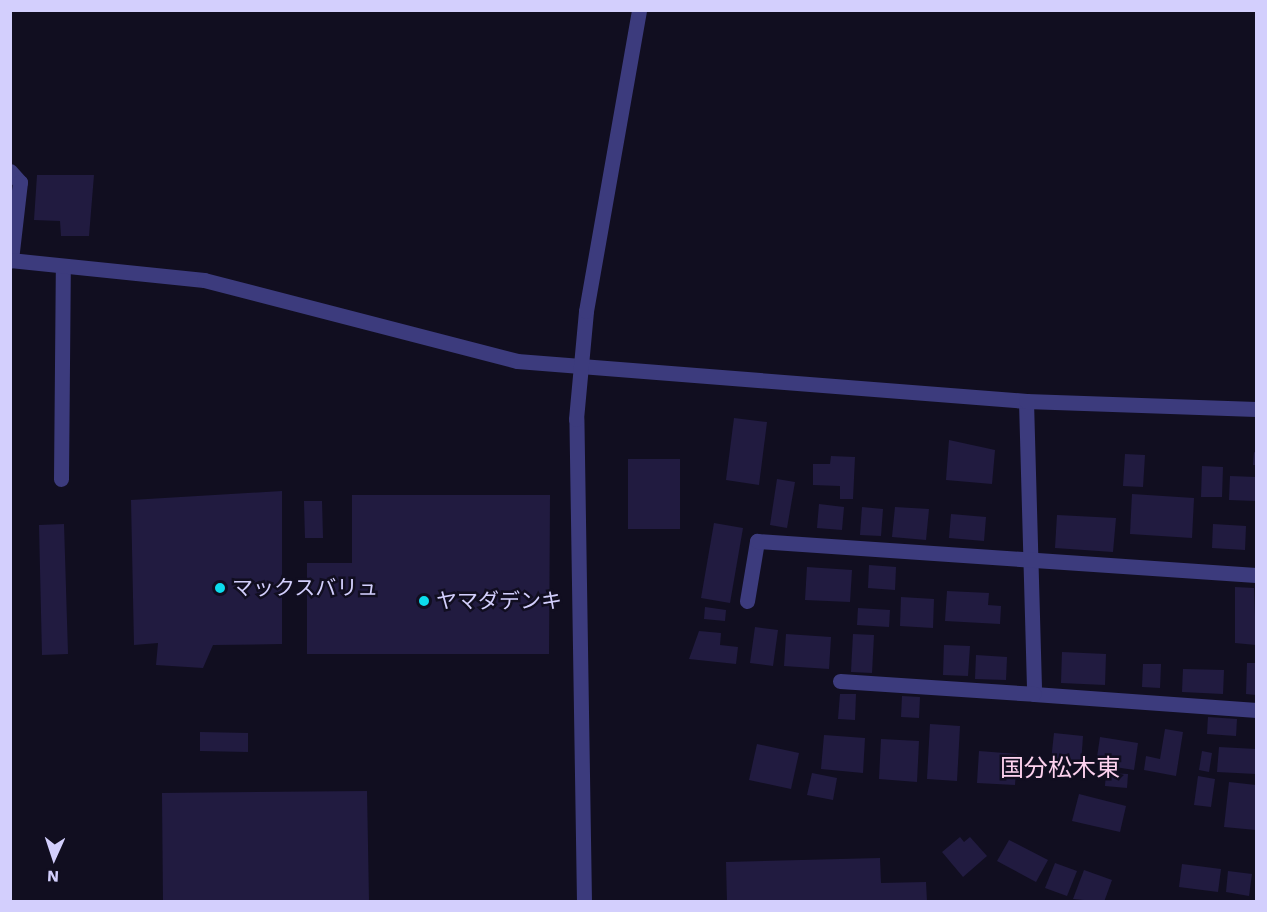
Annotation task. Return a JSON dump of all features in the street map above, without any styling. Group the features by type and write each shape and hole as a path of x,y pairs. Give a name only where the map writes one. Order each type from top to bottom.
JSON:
{"street":[{"path":"584,902 576,419 581,366 639,10"},
{"path":"10,171 20,182 11,260 204,280 518,361 1026,401 1257,409"},
{"path":"61,479 63,266"},
{"path":"1026,401 1033,562 1035,694"},
{"path":"747,601 757,541 1033,562 1257,575"},
{"path":"840,681 1257,710"}],"building":[{"path":"37,175 94,175 89,236 61,236 60,221 34,220"},
{"path":"734,418 767,422 759,485 726,480"},
{"path":"949,440 995,450 992,484 946,480"},
{"path":"1254,452 1256,453 1256,465 1253,465"},
{"path":"1125,454 1145,455 1143,487 1123,486"},
{"path":"831,456 855,457 853,499 840,499 840,486 813,485 813,464 830,464"},
{"path":"628,459 680,459 680,529 628,529"},
{"path":"1202,466 1223,467 1222,497 1201,497"},
{"path":"1230,476 1256,477 1256,501 1229,500"},
{"path":"777,479 795,482 787,528 770,525"},
{"path":"282,491 282,644 213,645 203,668 156,665 158,643 134,645 131,500"},
{"path":"1132,494 1194,498 1192,538 1130,534"},
{"path":"352,495 550,495 549,654 307,654 307,563 352,563"},
{"path":"304,501 322,501 323,538 305,538"},
{"path":"819,504 844,507 842,530 817,528"},
{"path":"862,507 883,509 881,536 860,535"},
{"path":"895,507 929,509 926,540 892,537"},
{"path":"951,514 986,517 984,541 949,538"},
{"path":"1057,515 1116,518 1113,552 1055,548"},
{"path":"714,523 743,528 730,603 701,598"},
{"path":"64,524 68,654 42,655 39,525"},
{"path":"1213,524 1246,526 1245,550 1212,548"},
{"path":"869,565 896,567 895,590 868,588"},
{"path":"807,567 852,570 850,602 805,600"},
{"path":"1235,587 1254,588 1256,645 1235,643"},
{"path":"947,591 989,593 988,605 1001,606 1000,624 945,621"},
{"path":"901,597 934,599 933,628 900,626"},
{"path":"705,607 726,610 725,621 704,619"},
{"path":"858,608 890,610 889,627 857,625"},
{"path":"755,627 778,630 773,666 750,663"},
{"path":"699,631 721,633 720,645 738,647 736,664 689,659"},
{"path":"786,634 831,637 829,669 784,666"},
{"path":"853,634 874,635 872,673 851,672"},
{"path":"944,645 970,646 968,676 943,675"},
{"path":"1062,652 1106,654 1105,685 1061,683"},
{"path":"976,655 1007,657 1006,680 975,679"},
{"path":"1247,663 1256,663 1256,695 1246,694"},
{"path":"1143,664 1161,664 1160,688 1142,687"},
{"path":"1183,669 1224,670 1223,694 1182,692"},
{"path":"840,694 856,694 855,720 838,719"},
{"path":"902,696 920,697 919,718 901,717"},
{"path":"1208,717 1237,719 1236,736 1207,734"},
{"path":"930,724 960,726 957,781 927,779"},
{"path":"1165,729 1183,732 1176,776 1144,770 1146,756 1160,759"},
{"path":"200,732 248,733 248,752 200,751"},
{"path":"1054,733 1083,736 1081,764 1051,761"},
{"path":"824,735 865,738 863,773 821,769"},
{"path":"1100,737 1138,743 1134,770 1096,764"},
{"path":"881,739 919,741 917,782 879,779"},
{"path":"757,744 799,753 791,789 749,780"},
{"path":"1219,747 1256,749 1256,774 1217,772"},
{"path":"979,751 1017,754 1015,785 977,783"},
{"path":"1202,751 1212,753 1209,772 1199,770"},
{"path":"812,773 837,778 833,800 807,795"},
{"path":"1106,773 1128,774 1127,788 1105,786"},
{"path":"1198,776 1215,779 1211,807 1194,805"},
{"path":"1229,782 1256,785 1256,830 1224,827"},
{"path":"367,791 369,902 163,902 162,793"},
{"path":"1079,794 1126,806 1120,832 1072,821"},
{"path":"960,837 964,842 970,837 987,856 963,877 942,852"},
{"path":"1009,840 1048,860 1036,882 997,861"},
{"path":"880,858 881,883 926,882 927,902 727,902 726,862"},
{"path":"1055,863 1077,871 1067,896 1045,888"},
{"path":"1182,864 1221,869 1218,892 1179,887"},
{"path":"1084,870 1112,880 1104,902 1073,899"},
{"path":"1228,871 1252,874 1249,896 1226,892"}],"place":[{"name":"マックスバリュ","path":"220,588"},
{"name":"ヤマダデンキ","path":"424,601"}],"district":[{"name":"国分松木東","path":"1060,769"}]}
